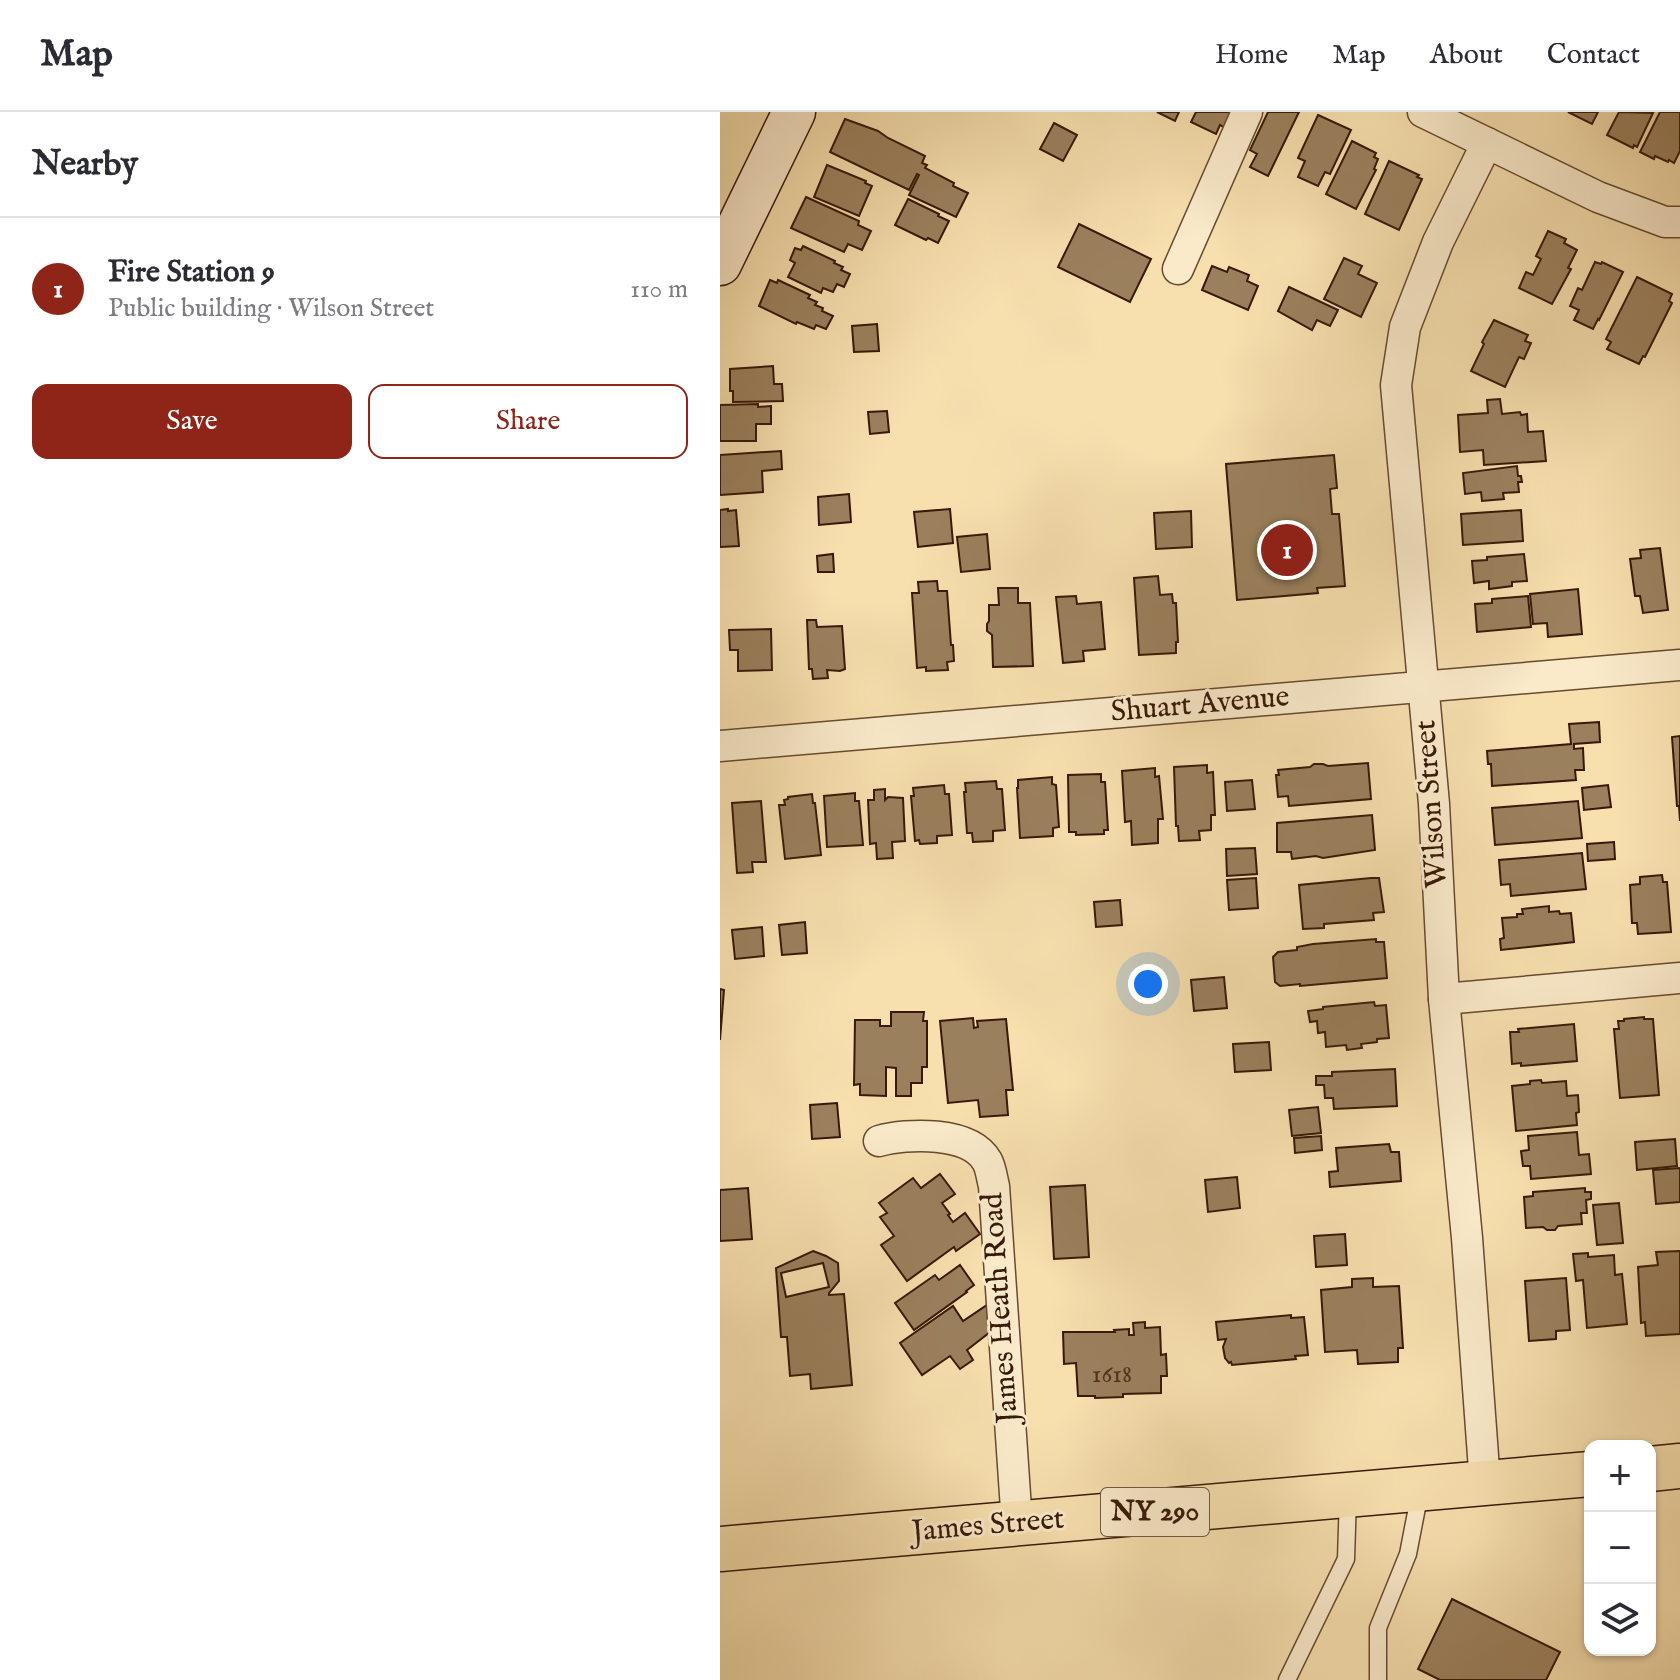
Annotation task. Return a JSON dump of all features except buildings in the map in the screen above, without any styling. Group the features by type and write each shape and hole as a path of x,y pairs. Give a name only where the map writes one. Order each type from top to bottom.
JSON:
{"main road":[{"path":"1656,1468 1680,1466"},
{"name":"James Street","path":"720,1549 1584,1475"}],"street":[{"path":"720,264 794,112"},
{"path":"1178,269 1247,112"},
{"path":"1423,112 1598,197 1665,222 1680,222"},
{"name":"Wilson Street","path":"1485,1483 1467,1238 1444,999 1434,804 1396,385 1405,327 1438,242 1487,143"},
{"name":"Shuart Avenue","path":"720,746 1680,665"},
{"path":"1444,999 1680,978"},
{"name":"James Heath Road","path":"879,1141 896,1136 931,1135 971,1146 986,1160 994,1186 1017,1524"}],"lane":[{"path":"1378,1680 1378,1628 1408,1554 1421,1488"},
{"path":"1287,1680 1346,1559 1348,1495"}],"place":[{"name":"Fire Station 9","path":"1287,550"}]}
